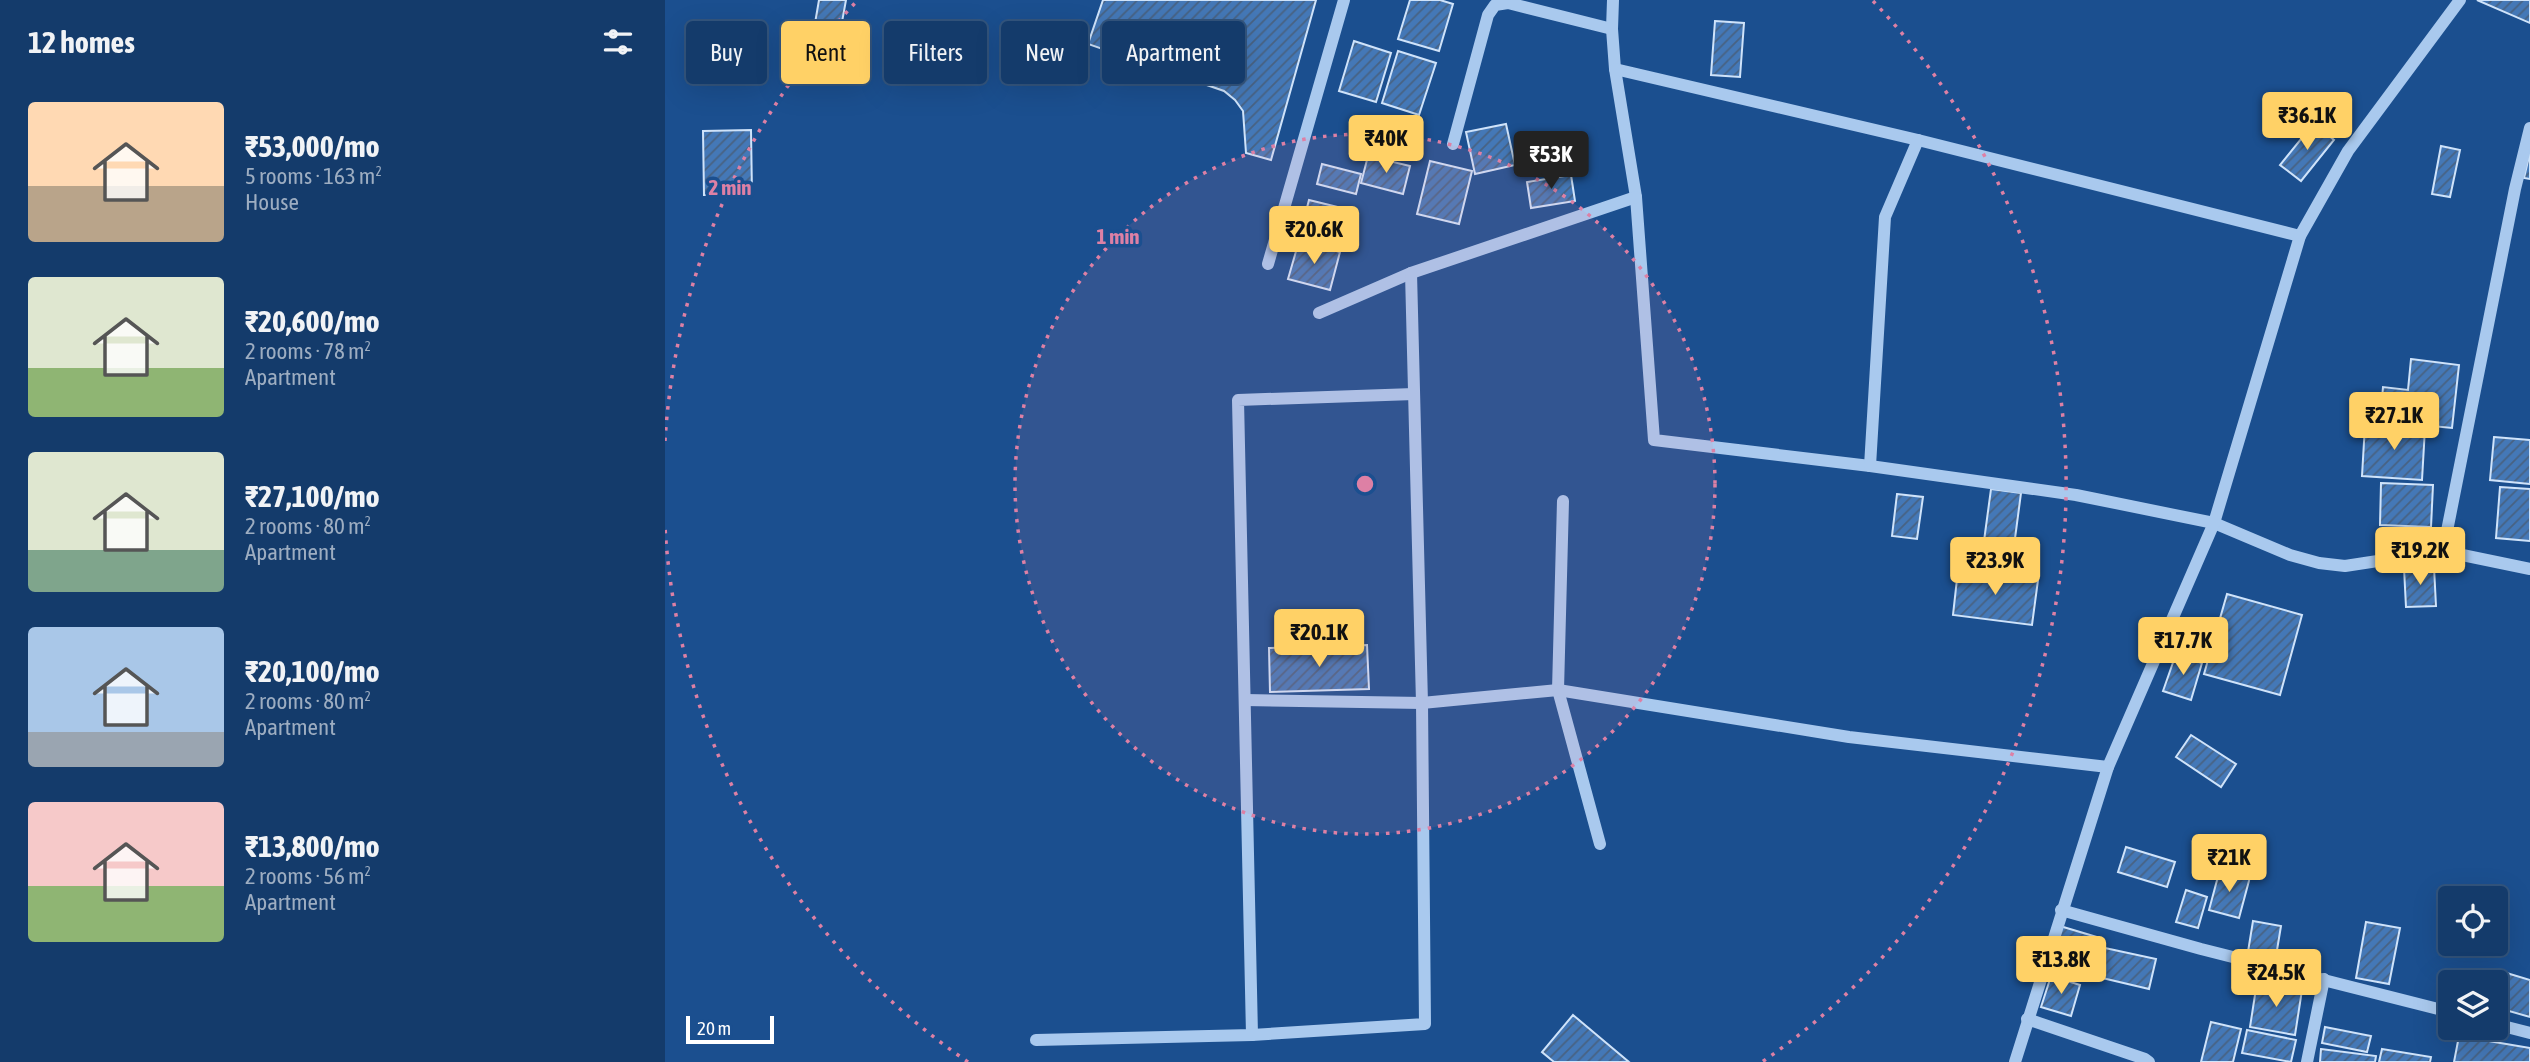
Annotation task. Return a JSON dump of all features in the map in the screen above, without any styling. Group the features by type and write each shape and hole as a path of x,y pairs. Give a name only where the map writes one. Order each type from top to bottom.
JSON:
{"street":[{"path":"1268,264 1344,0"},
{"path":"1613,0 1615,69 1636,197 1654,440 1870,466 2076,495 2214,523 2290,555 2319,563 2345,566 2443,551 2530,569"},
{"path":"2015,1062 2108,767 2214,523 2300,236 2348,151 2460,0"},
{"path":"1453,144 1488,15 1495,5 1508,3 1612,29"},
{"path":"1615,69 1918,140 2300,236"},
{"path":"2443,551 2515,189 2530,128"},
{"path":"1870,466 1885,217 1918,140"},
{"path":"1319,313 1411,273 1636,197"},
{"path":"1036,1040 1252,1035 1425,1024 1422,703 1411,273"},
{"path":"1252,1035 1238,400 1414,394"},
{"path":"1563,501 1558,690 1600,844"},
{"path":"1245,700 1422,703 1558,690 1849,737 2108,767"},
{"path":"2061,911 2438,1009"},
{"path":"2307,1062 2323,979"},
{"path":"2028,1019 2149,1062"},
{"path":"2508,1027 2530,1033"}],"building":[{"path":"819,0 846,0 842,21 815,21"},
{"path":"1103,0 1316,0 1271,160 1246,153 1243,111 1224,91 1204,84 1245,84 1245,21 1102,21 1102,49 1088,44"},
{"path":"1410,0 1440,0 1453,4 1439,51 1398,39"},
{"path":"2477,0 2530,0 2530,23"},
{"path":"1715,21 1744,23 1740,77 1711,75"},
{"path":"1354,41 1391,53 1376,102 1339,91"},
{"path":"1398,51 1436,63 1419,115 1382,103"},
{"path":"2314,123 2334,140 2301,181 2280,165"},
{"path":"1506,124 1515,165 1475,174 1466,132"},
{"path":"751,130 752,195 704,195 703,131"},
{"path":"2441,146 2460,150 2450,197 2432,194"},
{"path":"2530,152 2530,179 2524,178"},
{"path":"1368,156 1410,166 1403,194 1361,183"},
{"path":"1430,161 1472,171 1459,224 1417,214"},
{"path":"1322,164 1361,174 1356,194 1317,184"},
{"path":"1571,175 1575,201 1531,208 1527,182"},
{"path":"1309,200 1350,210 1345,233 1303,223"},
{"path":"1299,241 1340,252 1330,290 1288,279"},
{"path":"2411,359 2459,365 2452,428 2380,421 2383,387 2408,390"},
{"path":"2365,425 2425,428 2422,480 2362,476"},
{"path":"2494,437 2530,440 2530,484 2490,480"},
{"path":"2381,483 2433,485 2431,527 2380,525"},
{"path":"2500,487 2530,489 2530,541 2496,538"},
{"path":"1991,489 2021,493 2014,546 1984,541"},
{"path":"1897,494 1923,497 1917,539 1892,536"},
{"path":"2434,567 2436,606 2406,607 2404,568"},
{"path":"1958,570 2038,580 2032,625 1953,615"},
{"path":"2227,594 2302,615 2280,695 2204,674"},
{"path":"1367,645 1369,689 1270,692 1269,648"},
{"path":"2176,654 2202,663 2191,700 2163,691"},
{"path":"2191,735 2236,764 2221,787 2176,757"},
{"path":"2126,847 2175,862 2167,887 2118,872"},
{"path":"2220,869 2250,877 2239,918 2209,910"},
{"path":"2186,890 2207,897 2198,928 2176,922"},
{"path":"2253,921 2281,926 2275,962 2247,958"},
{"path":"2366,922 2400,928 2389,984 2356,978"},
{"path":"2060,926 2100,938 2092,967 2051,956"},
{"path":"2105,948 2156,959 2149,989 2098,977"},
{"path":"2508,973 2530,980 2530,1017 2508,1011"},
{"path":"2051,976 2080,985 2071,1016 2041,1007"},
{"path":"2257,982 2302,990 2295,1035 2250,1027"},
{"path":"1573,1015 1629,1062 1554,1062 1542,1052"},
{"path":"2211,1022 2241,1029 2233,1062 2201,1062"},
{"path":"2325,1027 2371,1036 2367,1052 2322,1043"},
{"path":"2247,1030 2296,1040 2291,1062 2242,1053"},
{"path":"2458,1040 2483,1040 2530,1048 2530,1062 2454,1062"},
{"path":"2321,1049 2376,1056 2375,1062 2320,1062"},
{"path":"2382,1049 2431,1057 2430,1062 2379,1062"}]}
